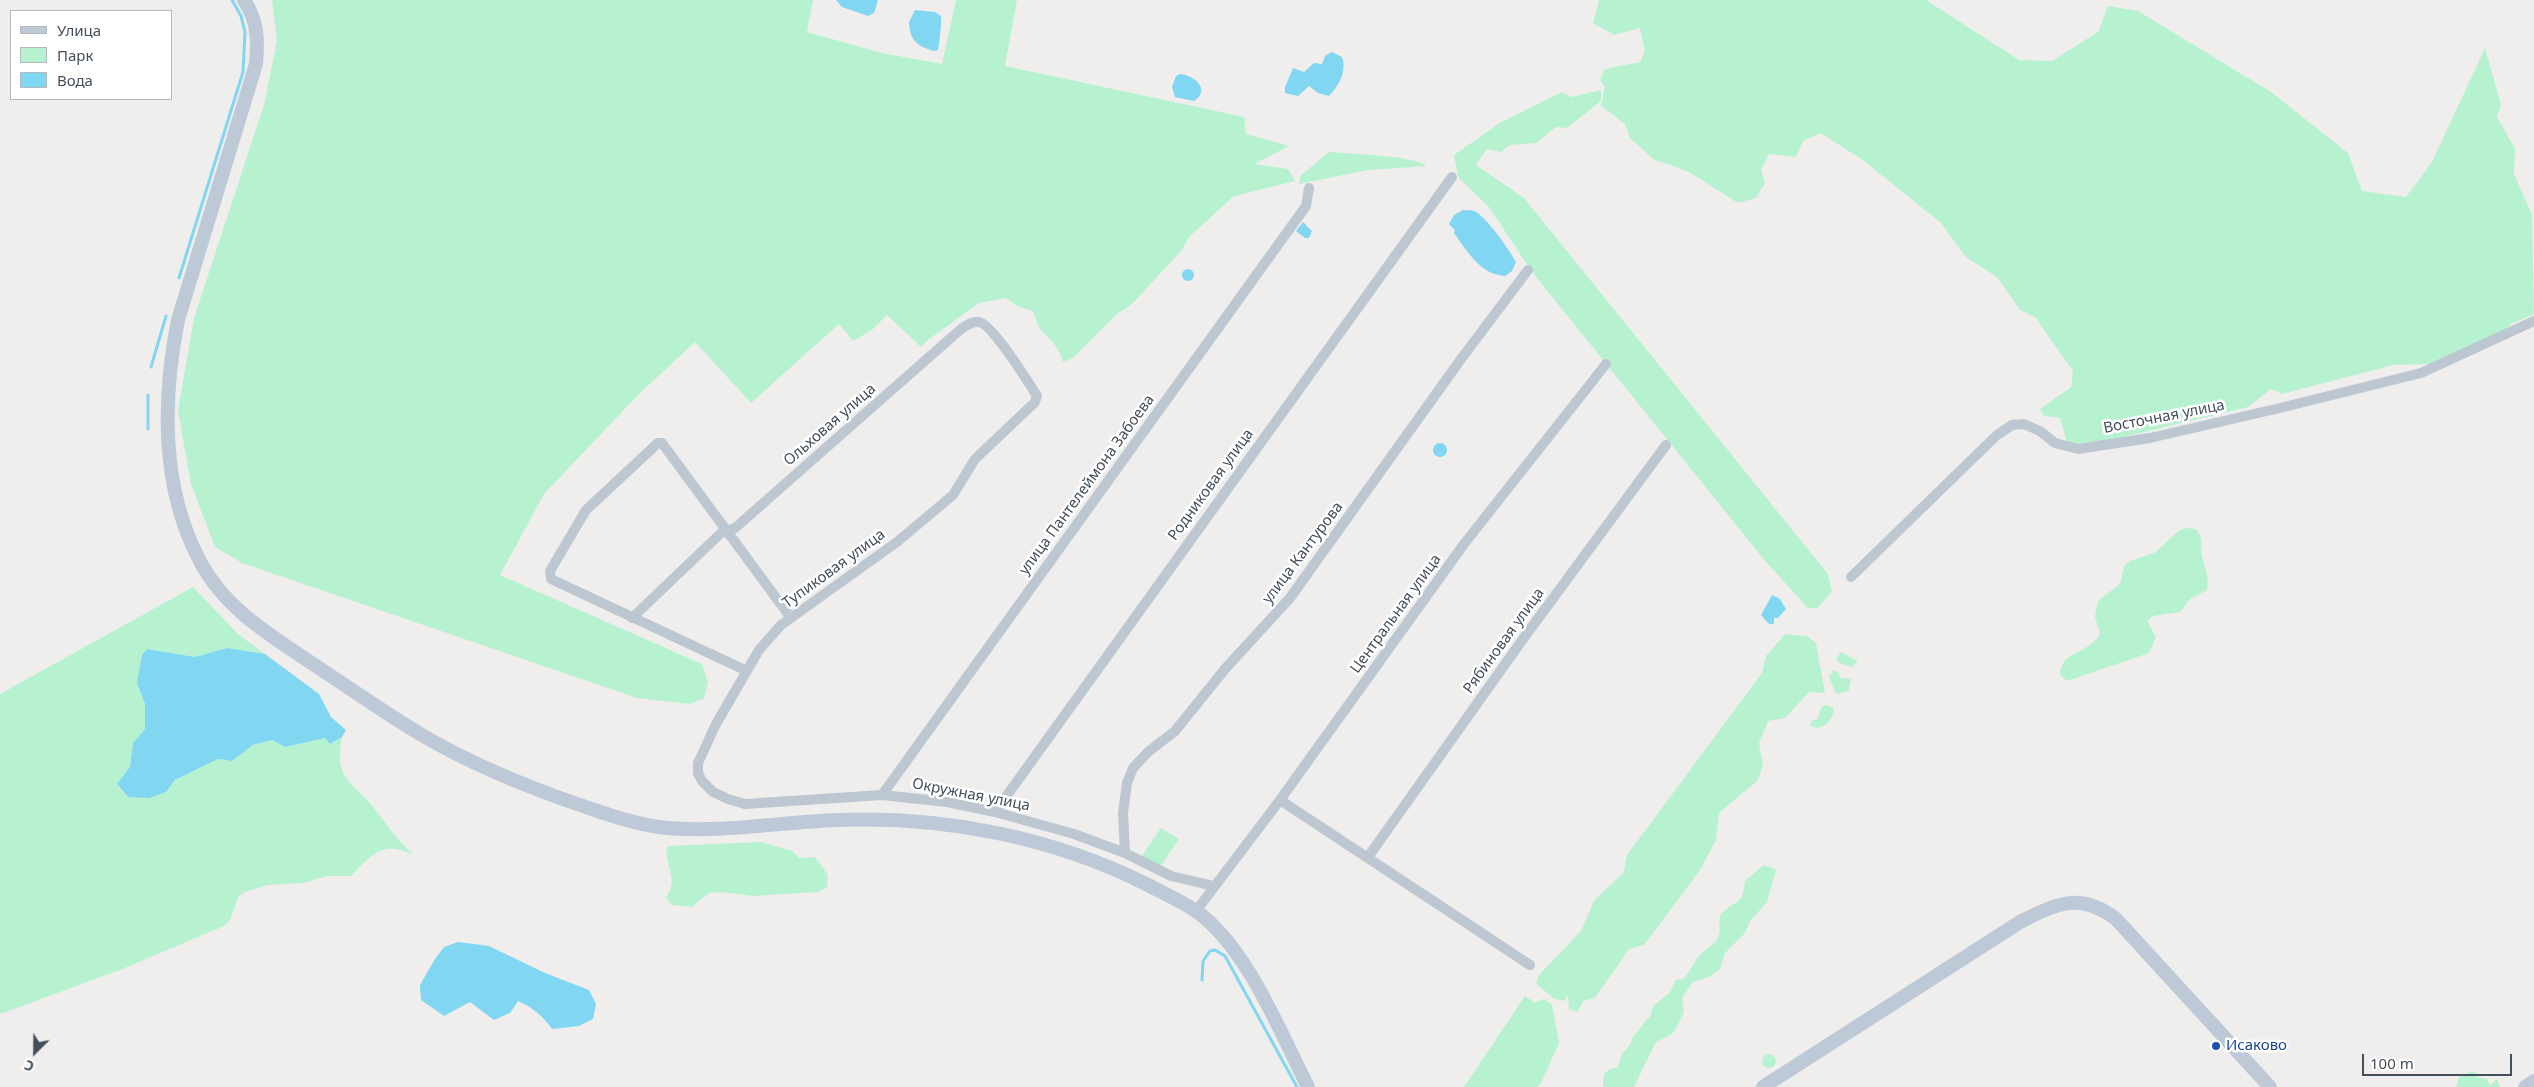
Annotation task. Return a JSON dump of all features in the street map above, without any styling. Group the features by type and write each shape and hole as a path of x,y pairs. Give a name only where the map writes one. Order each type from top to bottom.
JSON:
{"street":[{"path":"244,0 254,16 258,39 256,64 178,320 170,358 167,402 172,475 190,542 203,567 221,593 240,612 270,635 426,737 498,774 625,820 661,827 695,829 886,818 996,832 1043,845 1110,868 1196,911 1218,930 1240,960 1260,993 1308,1087"},
{"name":"Родниковая улица","path":"995,812 1452,177"},
{"name":"улица Пантелеймона Забоева","path":"882,796 1306,206 1309,188"},
{"name":"улица Кантурова","path":"1125,853 1123,813 1126,783 1133,768 1148,752 1175,731 1290,598 1460,359 1528,270"},
{"name":"Восточная улица","path":"1851,577 1997,435 2012,425 2030,426 2055,443 2078,449 2150,438 2422,373 2534,321"},
{"name":"Ольховая улица","path":"632,618 721,534 735,528 970,323 979,322 986,324 1038,396"},
{"name":"Центральная улица","path":"1196,911 1280,800 1464,544 1606,364"},
{"name":"Тупиковая улица","path":"713,792 702,781 698,773 698,763 716,724 764,644 791,618 897,542 953,494 975,459 1027,410 1038,396"},
{"path":"747,671 555,581 549,575 582,515 658,443 667,448 791,618"},
{"name":"Рябиновая улица","path":"1368,857 1523,638 1666,445"},
{"name":"Окружная улица","path":"713,792 745,804 882,796 938,801 995,812 1074,834 1125,853 1171,876 1214,886"},
{"path":"1280,800 1530,966"},
{"path":"1763,1087 2020,922 2057,904 2071,902 2094,907 2116,919 2270,1087"},
{"path":"2525,1087 2534,1081"}],"green space":[{"path":"272,0 813,0 807,32 882,53 942,64 956,0 1017,0 1005,66 1244,117 1246,134 1289,146 1254,164 1288,169 1295,181 1234,196 1190,236 1181,251 1132,304 1116,315 1073,358 1063,362 1057,348 1040,328 1033,311 1019,307 1005,298 979,303 921,347 887,315 872,330 853,341 839,324 751,403 695,342 639,394 544,494 500,575 702,664 708,682 704,698 690,704 637,698 242,563 215,547 191,484 178,411 194,318 264,105 277,40"},
{"path":"1599,0 1926,0 2019,60 2052,61 2098,32 2108,6 2138,11 2271,92 2348,153 2362,191 2406,197 2432,162 2485,48 2501,105 2497,117 2515,149 2514,174 2532,215 2534,314 2511,324 2495,341 2429,364 2393,365 2282,394 2271,389 2248,407 2082,447 2067,442 2060,418 2044,416 2040,409 2071,387 2073,371 2035,317 2020,310 1998,278 1966,257 1941,223 1864,161 1821,133 1803,141 1796,157 1769,154 1761,169 1765,183 1756,198 1738,203 1689,172 1653,159 1630,138 1625,124 1601,106 1605,87 1600,80 1605,69 1640,62 1645,51 1640,28 1614,35 1593,23"},
{"path":"1601,90 1601,101 1567,128 1556,127 1536,143 1510,145 1501,152 1487,149 1476,165 1524,198 1828,574 1832,592 1817,608 1808,608 1766,562 1532,272 1489,207 1458,177 1454,155 1501,122 1562,92 1571,97"},
{"path":"1329,152 1395,157 1419,162 1427,166 1368,170 1299,184 1300,176"},
{"path":"2186,528 2196,529 2200,536 2207,577 2207,590 2191,598 2180,612 2153,616 2147,621 2156,637 2149,653 2067,681 2060,675 2061,667 2070,656 2090,645 2100,634 2095,617 2099,600 2120,584 2124,566 2130,561 2156,552 2178,531"},
{"path":"193,587 239,635 265,654 227,648 195,657 147,649 137,683 145,704 145,729 133,743 130,767 117,785 128,797 166,792 175,780 218,759 232,761 253,745 272,740 285,747 325,738 330,744 342,737 340,759 341,768 345,776 413,854 397,849 387,849 370,857 351,876 327,876 303,883 268,885 244,892 238,897 230,920 224,926 120,970 0,1014 0,694"},
{"path":"1785,634 1807,636 1816,643 1825,693 1809,692 1785,718 1768,721 1759,743 1763,766 1757,781 1719,813 1716,840 1700,870 1644,945 1629,949 1595,998 1583,1001 1578,1012 1569,1009 1568,995 1564,1001 1555,999 1536,984 1539,975 1581,931 1594,901 1624,872 1627,855 1762,673 1766,656"},
{"path":"1841,652 1858,661 1852,667 1839,663 1836,659"},
{"path":"1834,670 1839,673 1840,678 1851,679 1849,690 1839,694 1835,692 1829,677"},
{"path":"1827,705 1833,708 1834,712 1828,723 1822,727 1810,726 1812,720 1817,720 1822,706"},
{"path":"1161,828 1179,839 1160,867 1141,857"},
{"path":"761,842 792,851 799,858 815,857 828,875 827,887 818,892 753,896 720,892 709,893 692,907 672,905 666,897 672,884 667,846"},
{"path":"1764,865 1776,870 1767,902 1750,921 1745,933 1725,953 1720,969 1709,977 1693,982 1682,998 1684,1012 1675,1030 1671,1035 1656,1042 1634,1087 1603,1087 1604,1074 1610,1069 1617,1068 1622,1054 1630,1045 1633,1036 1650,1017 1653,1006 1669,993 1676,980 1683,979 1686,976 1699,957 1716,941 1720,932 1720,916 1727,908 1740,899 1745,881"},
{"path":"1525,996 1535,1003 1543,999 1552,1004 1559,1043 1541,1083 1537,1087 1464,1087"},
{"path":"1769,1054 1774,1056 1776,1061 1774,1066 1769,1068 1764,1066 1762,1061 1764,1056"},
{"path":"2475,1071 2477,1077 2487,1079 2490,1085 2497,1079 2500,1087 2456,1087 2460,1075"}],"water":[{"path":"836,0 878,0 874,13 868,16 842,7"},
{"path":"915,10 935,12 941,16 938,50 934,51 923,47 913,38 909,22"},
{"path":"1332,52 1342,57 1343,73 1336,88 1329,96 1318,93 1309,86 1298,96 1285,93 1285,87 1293,68 1304,72 1314,63 1322,64 1325,56"},
{"path":"1180,74 1190,77 1199,83 1201,92 1194,101 1175,97 1172,87 1176,76"},
{"path":"1463,210 1476,212 1496,232 1516,262 1512,271 1505,276 1496,275 1475,261 1449,224 1454,215"},
{"path":"1303,222 1312,231 1309,238 1305,238 1296,231"},
{"path":"1186,269 1190,269 1194,275 1190,281 1186,281 1182,277 1182,273"},
{"path":"1440,443 1445,445 1447,450 1445,455 1440,457 1435,455 1433,450 1435,445"},
{"path":"1772,595 1780,599 1786,609 1778,618 1774,618 1774,624 1769,624 1761,615"},
{"path":"227,648 265,654 319,694 331,717 346,730 342,737 330,744 325,738 285,747 272,740 253,745 232,761 218,759 175,780 166,792 149,798 128,797 117,784 130,767 133,743 145,729 145,704 137,683 142,655 147,649 195,657"},
{"path":"458,942 489,946 545,973 589,990 596,1004 593,1019 579,1026 552,1029 537,1012 518,1001 510,1013 494,1020 470,1002 444,1016 421,1000 420,985 444,947"}],"waterway":[{"path":"179,278 243,72 245,32 241,16 232,0"},
{"path":"151,367 166,316"},
{"path":"148,395 148,429"},
{"path":"1202,980 1203,961 1210,951 1215,950 1225,956 1297,1087"}],"place":[{"name":"Исаково","path":"2216,1046"}]}
